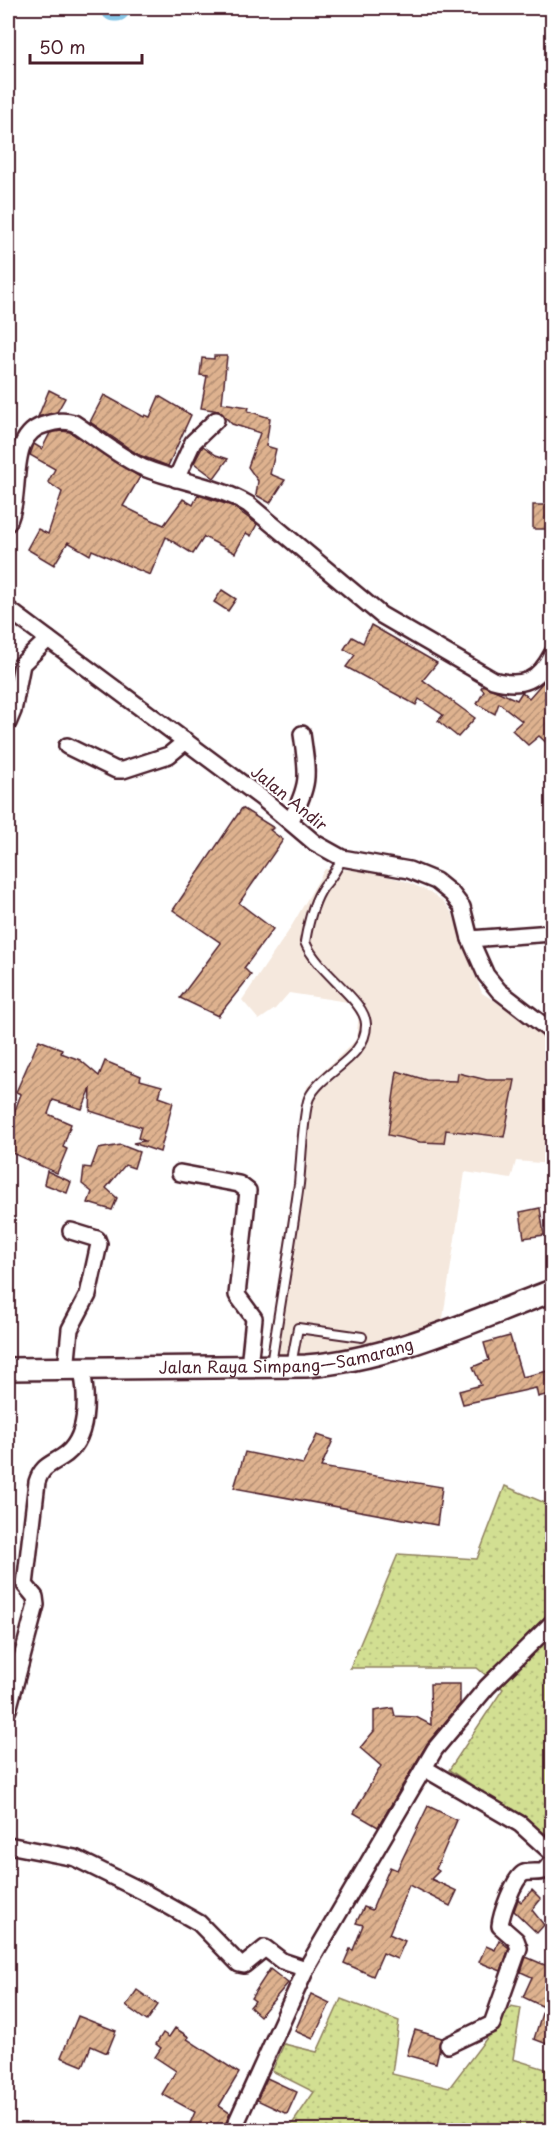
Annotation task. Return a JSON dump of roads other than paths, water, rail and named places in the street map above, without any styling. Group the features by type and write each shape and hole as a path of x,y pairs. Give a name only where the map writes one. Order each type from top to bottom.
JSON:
{"main road":[{"name":"Jalan Raya Simpang—Samarang","path":"8,1369 249,1367 344,1363 387,1353 443,1335 552,1291"}],"street":[{"path":"176,479 193,442 216,420"},
{"path":"8,524 15,509 19,452 22,443 41,425 54,422 74,423 142,467 176,479 227,492 248,504 381,615 493,680 512,685 528,682 544,669 552,654"},
{"name":"Jalan Andir","path":"8,609 291,820 315,843 342,858 409,870 436,881 452,894 462,908 470,939 486,975 499,991 552,1032"},
{"path":"8,723 13,711 22,664 48,639"},
{"path":"291,820 305,792 306,762 302,735"},
{"path":"67,746 116,770 123,771 169,755 186,741"},
{"path":"470,939 552,933"},
{"path":"180,1173 239,1184 248,1191 237,1295 254,1318 249,1367"},
{"path":"8,1710 36,1605 35,1597 25,1585 39,1474 50,1462 62,1458 72,1448 83,1424 87,1400 74,1370 70,1329 88,1295 99,1244 97,1239 71,1231"},
{"path":"233,2130 306,1969 423,1768 435,1749 487,1687 552,1623"},
{"path":"423,1768 520,1824 552,1852"},
{"path":"8,1845 75,1858 142,1891 200,1923 239,1964 244,1965 265,1947 282,1961 306,1969"},
{"path":"448,2045 477,2034 492,2024 519,1948 516,1940 500,1926 504,1907 519,1877 527,1872 544,1871 552,1862"}],"lane":[{"path":"281,1366 308,1099 317,1086 338,1069 362,1041 366,1027 365,1014 358,1002 316,963 305,942 309,921 324,887 332,879 342,858"},
{"path":"281,1366 298,1328 362,1337"}]}
